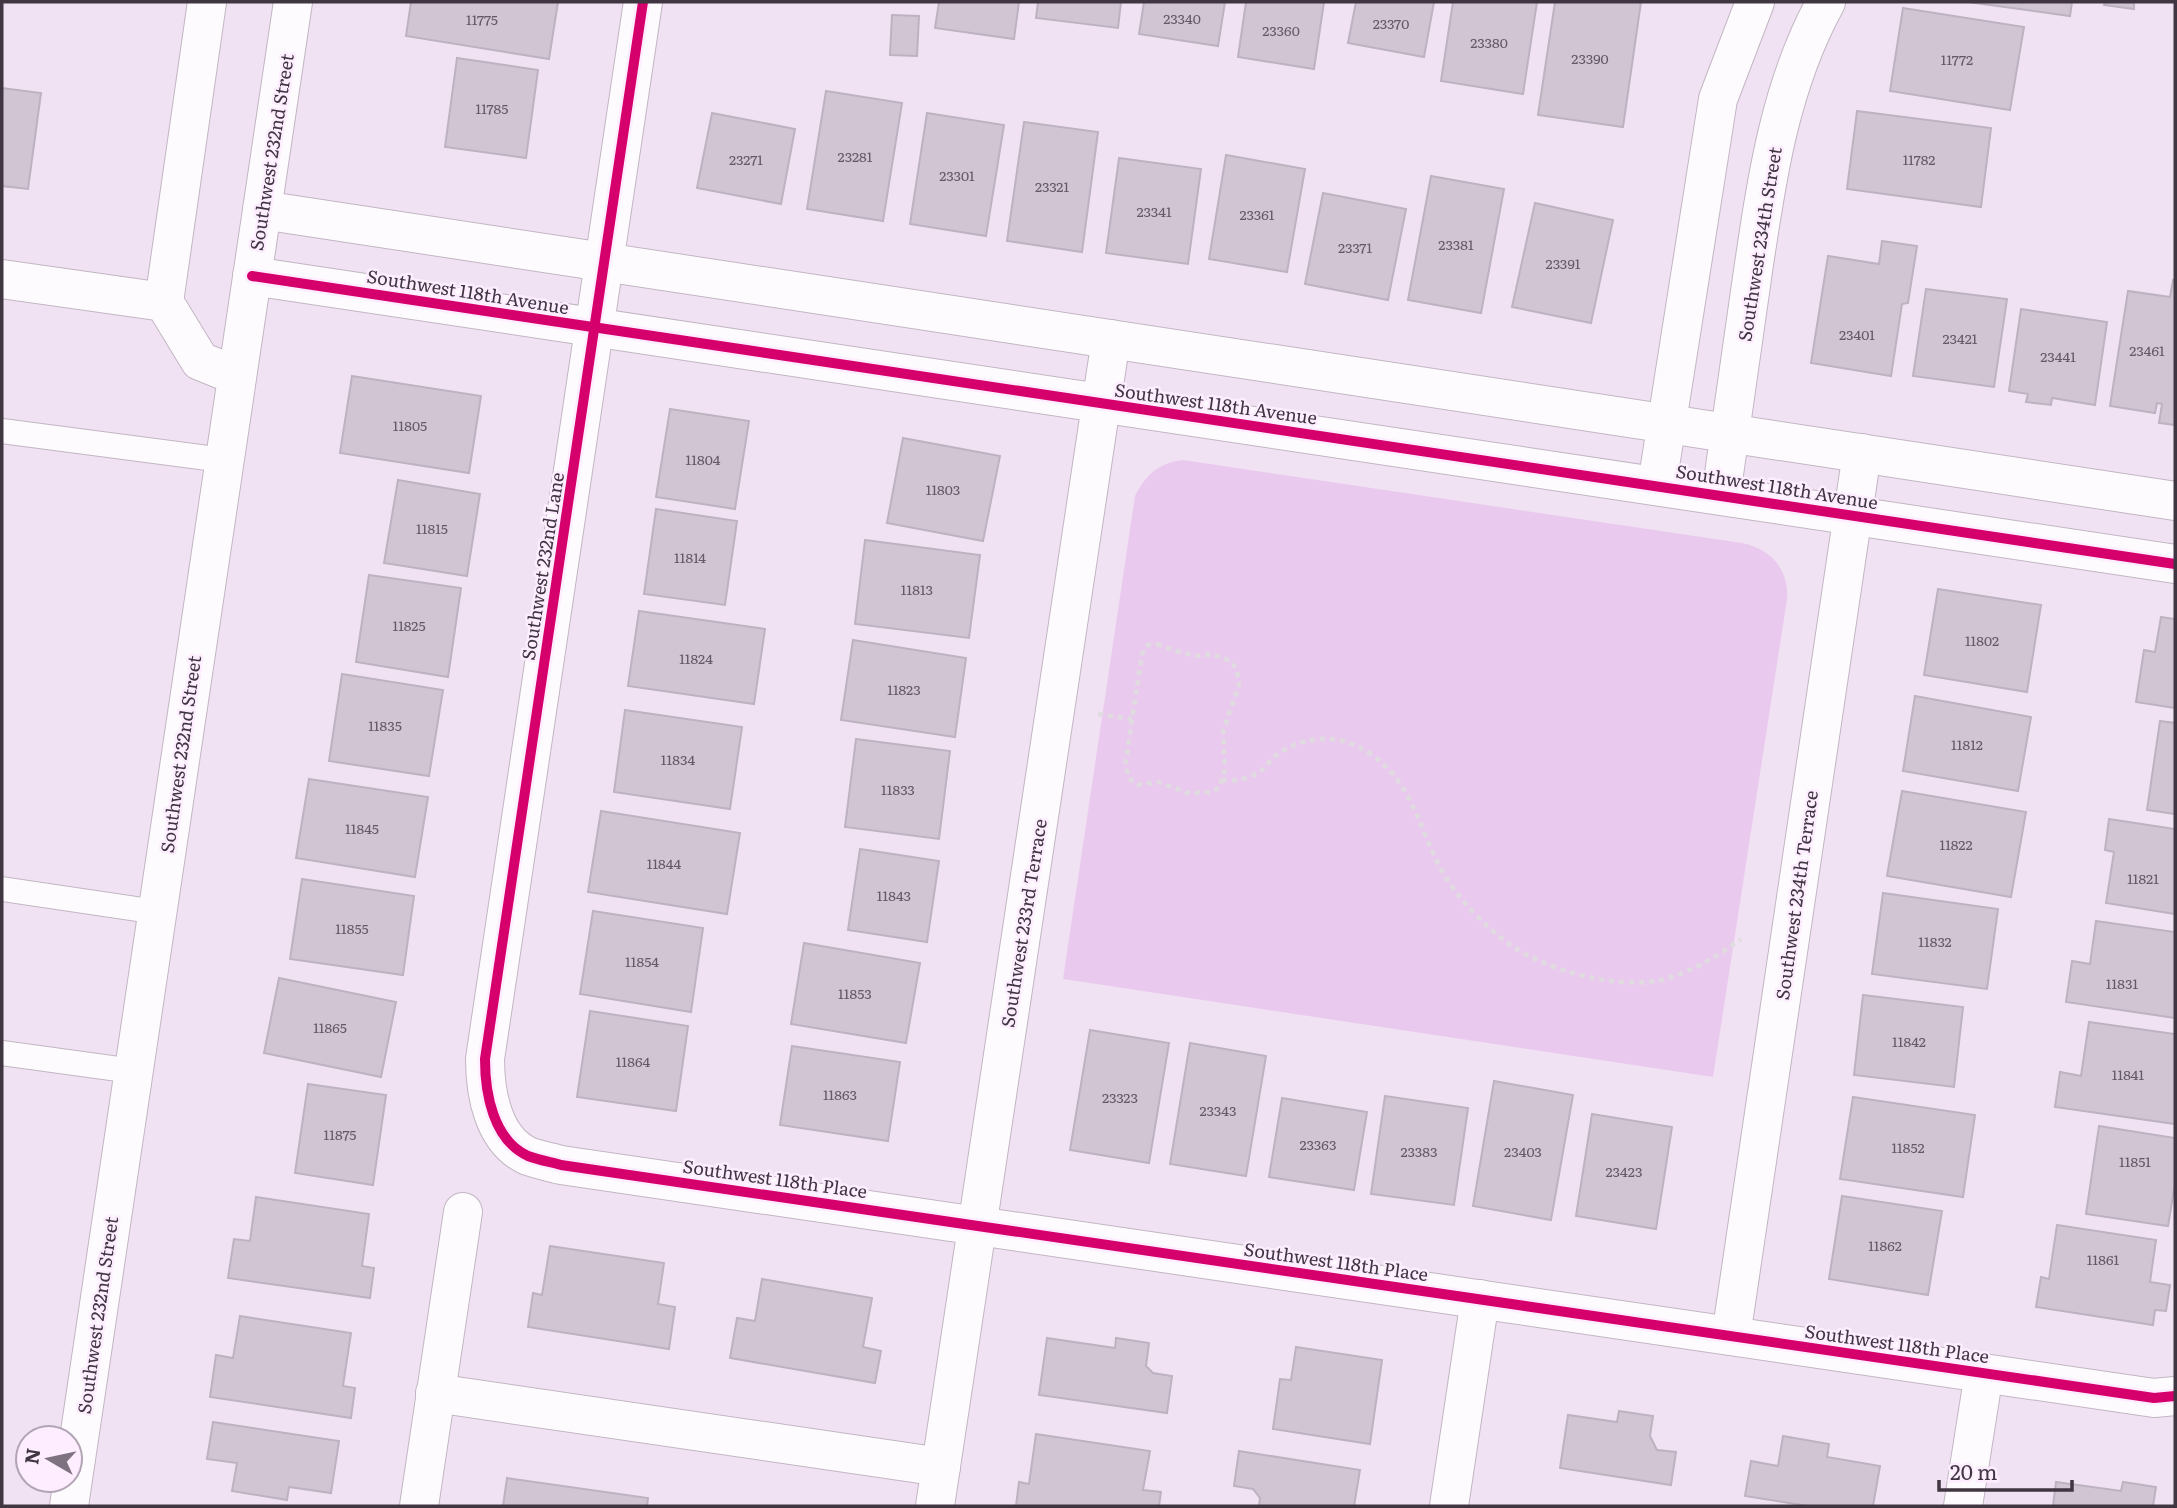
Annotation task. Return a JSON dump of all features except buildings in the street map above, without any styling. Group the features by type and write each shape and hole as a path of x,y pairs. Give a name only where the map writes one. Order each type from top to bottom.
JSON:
{"street":[{"path":"207,2 164,302 200,361 237,376"},
{"name":"Southwest 232nd Street","path":"69,1506 293,2"},
{"name":"Southwest 232nd Lane","path":"502,1133 489,1102 485,1059 643,2"},
{"path":"1657,485 1718,99 1755,2"},
{"name":"Southwest 234th Street","path":"1721,495 1765,189 1782,116 1808,35 1826,2"},
{"path":"262,210 2175,501"},
{"name":"Southwest 118th Avenue","path":"252,276 2175,564"},
{"path":"2,279 164,302"},
{"name":"Southwest 233rd Terrace","path":"935,1506 1111,339"},
{"name":"Southwest 234th Terrace","path":"1731,1336 1862,453"},
{"name":"Southwest 118th Place","path":"502,1133 526,1155 561,1165 2154,1398 2175,1396"},
{"path":"419,1506 463,1212"},
{"path":"1449,1506 1480,1299"},
{"path":"1963,1506 1983,1373"},
{"path":"435,1393 941,1467"}],"lane":[{"path":"2,431 223,460"},
{"path":"2,888 157,912"},
{"path":"2,1053 133,1071"}],"path":[{"path":"1157,644 1197,656 1212,654 1230,661 1237,669 1238,686 1223,731 1225,769 1222,780 1213,792 1188,793 1158,782 1137,785 1125,766 1132,719 1142,654 1148,645 1157,644"},
{"path":"1098,714 1132,719"},
{"path":"1222,780 1232,782 1262,770 1273,758 1303,741 1334,739 1362,749 1395,776 1410,798 1452,887 1470,909 1510,944 1541,960 1589,977 1615,981 1660,980 1703,965 1741,939"}],"shaded area":[{"path":"1183,460 1742,543 1770,555 1785,578 1787,599 1713,1077 1063,979 1135,496 1154,471"}],"cycle path":[{"path":"643,2 485,1059 493,1114 499,1127 516,1149 528,1156 561,1165 2154,1398 2175,1396"},
{"path":"252,276 2175,564"}]}
